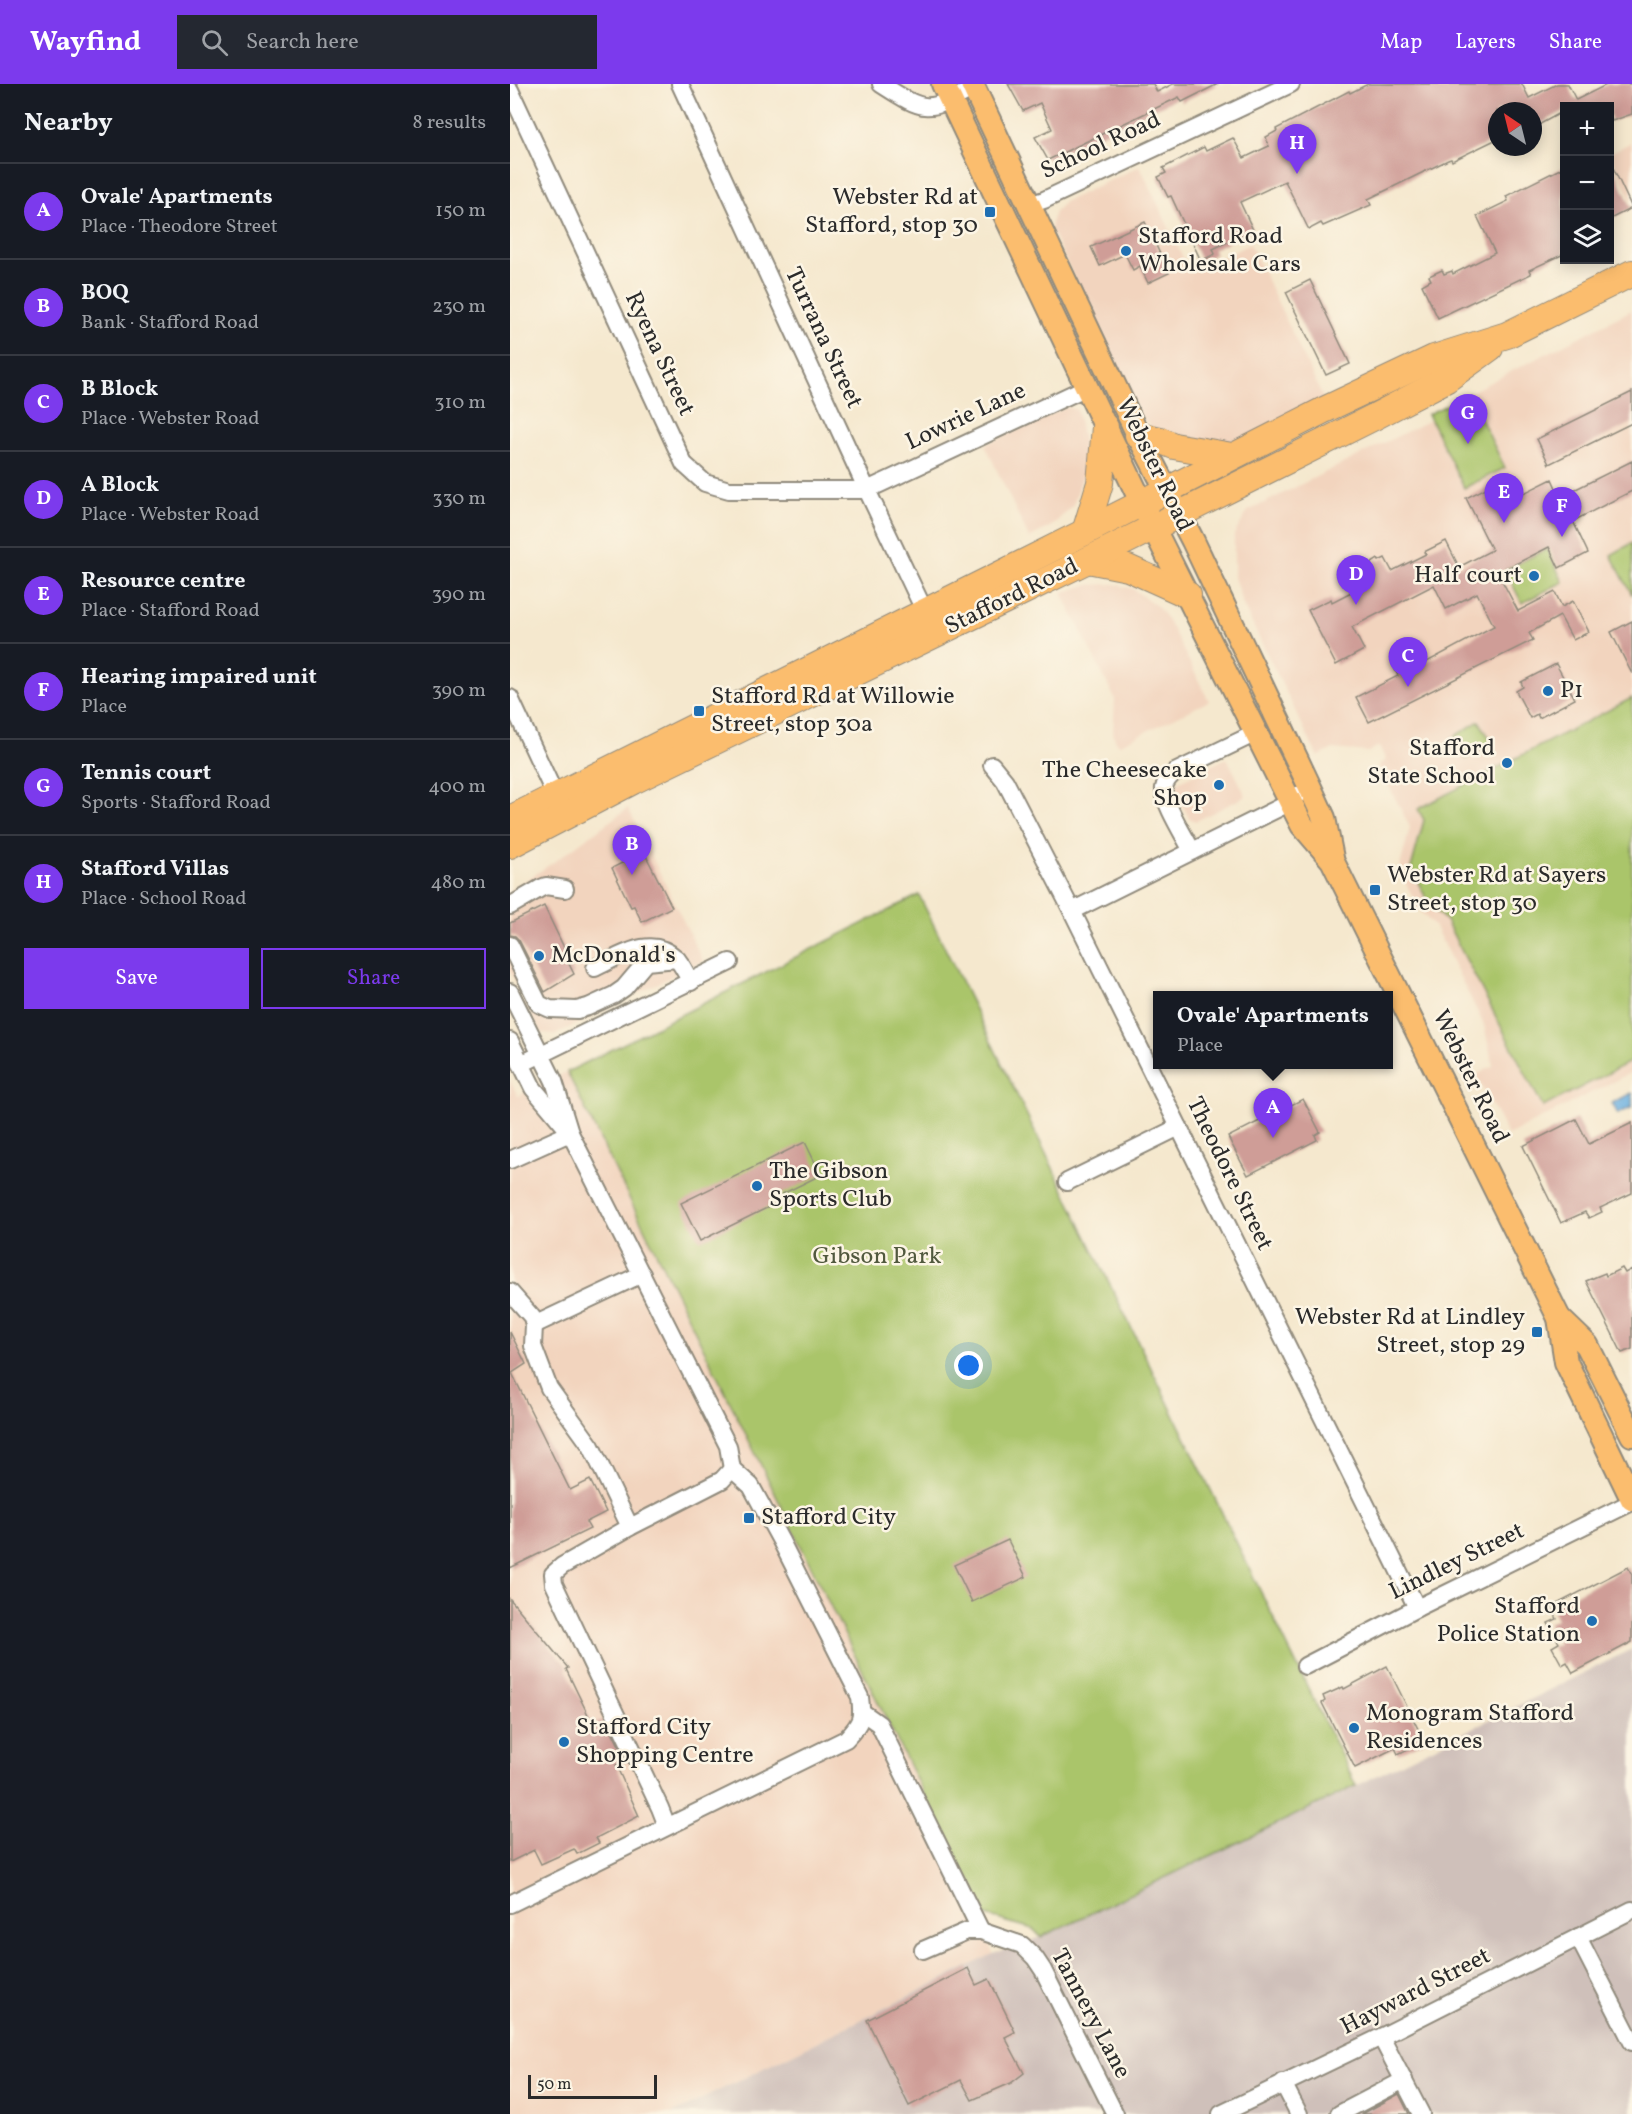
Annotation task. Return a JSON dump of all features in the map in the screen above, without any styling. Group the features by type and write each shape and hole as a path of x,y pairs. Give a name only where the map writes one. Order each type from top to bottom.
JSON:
{"highway":[{"name":"Stafford Road","path":"510,819 1085,532 1232,456 1434,358 1507,335 1632,273"},
{"name":"Stafford Road","path":"510,845 644,775 1088,560 1447,379 1507,335"},
{"path":"1085,532 1100,483 1106,427"},
{"path":"1138,435 1160,440 1174,447 1232,456"},
{"path":"1088,560 1128,568 1188,595"}],"main road":[{"name":"Webster Road","path":"973,86 1138,435 1308,783 1324,818 1332,860"},
{"name":"Webster Road","path":"947,92 1153,527 1302,825 1332,860 1559,1318 1566,1362 1632,1501"},
{"name":"Webster Road","path":"1559,1318 1587,1345 1632,1435"}],"street":[{"name":"Turrana Street","path":"680,84 925,612"},
{"path":"881,84 922,106 936,106 947,92 973,86"},
{"name":"School Road","path":"1029,205 1291,84"},
{"name":"Ryena Street","path":"510,90 684,464 705,483 729,490 867,490"},
{"name":"Lowrie Lane","path":"867,490 1087,387"},
{"path":"510,698 556,797"},
{"path":"1192,851 1165,798 1166,782 1175,772 1256,733"},
{"name":"Theodore Street","path":"992,765 1005,781 1072,910 1417,1608"},
{"path":"1072,910 1291,802 1308,783"},
{"path":"510,906 546,886 565,889"},
{"path":"510,945 539,1004 550,1009 578,1010 588,1007 624,988 646,962 677,960"},
{"path":"594,968 636,949 649,946 664,949 677,960 691,982"},
{"path":"521,1064 730,962"},
{"path":"510,992 554,1081 570,1133 728,1446 732,1469 751,1486 781,1540 860,1697 862,1712 860,1724 846,1739 510,1904"},
{"path":"510,1041 533,1088 570,1133"},
{"path":"1067,1182 1179,1127"},
{"path":"510,1160 570,1133"},
{"path":"534,1326 642,1274"},
{"path":"510,1292 531,1317 534,1326 533,1346 549,1388 591,1446 630,1527"},
{"path":"667,1826 554,1584 553,1574 562,1566 630,1527 722,1480 732,1469"},
{"name":"Lindley Street","path":"1305,1666 1632,1501"},
{"path":"862,1712 879,1724 981,1931 967,1931 923,1950"},
{"name":"Hayward Street","path":"1221,2114 1381,2037 1632,1910"},
{"name":"Tannery Lane","path":"981,1931 1022,1945 1035,1958 1115,2114"},
{"path":"1578,1937 1632,2042"},
{"path":"1381,2037 1421,2114"},
{"path":"1339,2114 1404,2080"},
{"path":"1283,2084 1299,2114"}],"shaded area":[{"path":"1632,142 1632,202 1614,162 1614,151"},
{"path":"1140,166 1190,273 1250,244 1325,402 1242,441 1217,445 1151,427 1139,413 1051,230 1051,223 1055,212 1064,202"},
{"name":"Stafford State School","path":"1632,310 1632,1072 1508,1135 1476,1075 1493,1066 1484,1025 1435,927 1420,911 1399,870 1410,827 1378,765 1386,760 1379,746 1368,752 1333,749 1318,757 1243,605 1234,577 1234,535 1248,511 1430,420 1428,414"},
{"path":"1067,407 1077,410 1083,440 1084,472 1073,505 1053,525 1029,538 985,445"},
{"path":"1114,584 1133,589 1158,607 1169,622 1209,701 1118,745 1113,734 1115,699 1062,593 1087,585"},
{"path":"1227,758 1246,796 1196,821 1189,818 1174,789 1178,782"},
{"path":"628,808 703,961 556,1034 543,1033 538,1028 510,970 510,891"},
{"name":"Stafford City","path":"567,1072 983,1915 993,1954 672,2114 510,2114 510,1081 518,1096"},
{"path":"1632,1649 1632,2114 672,2114 993,1954 1041,1937 1356,1786"}],"green space":[{"path":"1469,394 1505,468 1464,488 1428,414"},
{"path":"1632,543 1632,595 1611,555"},
{"name":"Half court","path":"1547,549 1563,582 1522,603 1505,570"},
{"path":"1632,698 1632,1061 1543,1107 1446,921 1429,904 1411,868 1424,820 1418,809"},
{"path":"1479,721 1492,742 1466,759 1452,738"},
{"name":"Gibson Park","path":"919,895 1356,1786 1041,1937 1033,1929 983,1915 567,1072"}],"water":[{"path":"1632,1093 1632,1107 1618,1114 1612,1103"}],"building":[{"path":"1008,84 1153,84 1157,92 1173,84 1218,84 1182,102 1179,97 1048,160 1035,137 1052,129 1040,103 1023,111"},
{"path":"1368,84 1522,84 1529,98 1557,84 1568,84 1576,100 1608,84 1632,84 1632,114 1614,120 1614,102 1560,102 1560,113 1542,123 1542,102 1488,102 1488,143 1368,199 1371,205 1323,226 1321,223 1310,229 1285,181 1240,202 1253,230 1213,249 1215,254 1201,261 1171,196 1168,197 1158,177 1166,173 1163,168 1204,147 1206,151 1233,138 1244,158 1269,146 1266,137 1277,131 1276,129 1349,91 1350,93"},
{"path":"1560,169 1560,256 1529,270 1531,274 1438,318 1422,285 1431,280 1429,276 1442,270 1444,274 1452,271 1453,274 1495,253 1477,216 1508,201 1506,196"},
{"path":"1614,170 1632,208 1614,217"},
{"name":"Stafford Road Wholesale Cars","path":"1145,222 1169,273 1148,283 1140,266 1133,270 1125,254 1100,266 1091,247"},
{"path":"1310,280 1350,364 1326,375 1286,292"},
{"path":"1632,392 1632,423 1549,464 1537,439"},
{"path":"1632,461 1632,491 1573,521 1588,553 1559,568 1549,547 1498,573 1518,611 1555,592 1562,607 1573,601 1589,632 1573,640 1560,616 1529,633 1533,640 1369,722 1356,697 1398,676 1395,669 1424,654 1427,662 1494,626 1477,593 1446,609 1434,585 1352,627 1364,650 1336,665 1308,610 1331,599 1332,602 1365,585 1358,572 1378,559 1379,561 1385,558 1392,571 1446,541 1459,567 1492,550 1466,498 1506,478 1516,497 1552,479 1560,497"},
{"path":"1632,621 1632,674 1611,632"},
{"name":"P1","path":"1556,664 1575,699 1539,718 1537,714 1530,718 1516,691 1523,687 1521,682"},
{"path":"642,853 644,857 646,856 672,907 642,922 634,906 631,907 612,868"},
{"name":"McDonald's","path":"544,906 570,960 568,962 574,974 545,992 519,940 510,935 510,923"},
{"path":"1303,1099 1320,1132 1315,1135 1317,1140 1248,1175 1228,1137"},
{"path":"1576,1119 1589,1144 1632,1123 1632,1193 1600,1208 1602,1212 1589,1218 1585,1212 1561,1223 1523,1146"},
{"name":"The Gibson Sports Club","path":"805,1142 821,1175 774,1198 777,1203 700,1241 681,1203"},
{"path":"1622,1268 1625,1273 1632,1269 1632,1349 1622,1353 1586,1281 1605,1273 1606,1276"},
{"path":"510,1332 526,1364 512,1373 570,1490 590,1480 606,1512 586,1522 590,1529 510,1568"},
{"path":"1008,1540 1026,1577 972,1602 954,1565"},
{"name":"Stafford Police Station","path":"1628,1567 1632,1575 1632,1642 1573,1673 1567,1662 1562,1665 1552,1647 1559,1643 1548,1623 1557,1619 1551,1607"},
{"name":"Stafford City Shopping Centre","path":"510,1599 568,1668 566,1669 593,1725 606,1719 626,1760 616,1765 639,1816 596,1838 599,1843 577,1854 574,1849 541,1864 534,1850 510,1862"},
{"path":"1387,1666 1424,1741 1398,1754 1395,1748 1355,1768 1322,1703 1325,1701 1323,1696 1343,1687 1344,1689"},
{"path":"968,1968 976,1985 989,1979 1015,2032 1005,2037 1024,2073 1011,2083 972,2100 961,2080 909,2106 867,2020"},
{"path":"1399,2094 1409,2114 1362,2114"}],"place":[{"name":"Stafford Villas","path":"1297,174"},
{"name":"Webster Rd at Stafford, stop 30","path":"990,212"},
{"name":"Stafford Road Wholesale Cars","path":"1126,251"},
{"name":"Tennis court","path":"1468,444"},
{"name":"Resource centre","path":"1504,523"},
{"name":"Hearing impaired unit","path":"1562,537"},
{"name":"Half court","path":"1534,576"},
{"name":"A Block","path":"1356,605"},
{"name":"B Block","path":"1408,687"},
{"name":"P1","path":"1548,691"},
{"name":"Stafford Rd at Willowie Street, stop 30a","path":"699,711"},
{"name":"Stafford State School","path":"1507,763"},
{"name":"The Cheesecake Shop","path":"1219,785"},
{"name":"BOQ","path":"632,875"},
{"name":"Webster Rd at Sayers Street, stop 30","path":"1375,890"},
{"name":"McDonald's","path":"539,956"},
{"name":"Ovale' Apartments","path":"1273,1138"},
{"name":"The Gibson Sports Club","path":"757,1186"},
{"name":"Webster Rd at Lindley Street, stop 29","path":"1537,1332"},
{"name":"Stafford City","path":"749,1518"},
{"name":"Stafford Police Station","path":"1592,1621"},
{"name":"Monogram Stafford Residences","path":"1354,1728"},
{"name":"Stafford City Shopping Centre","path":"564,1742"}]}
